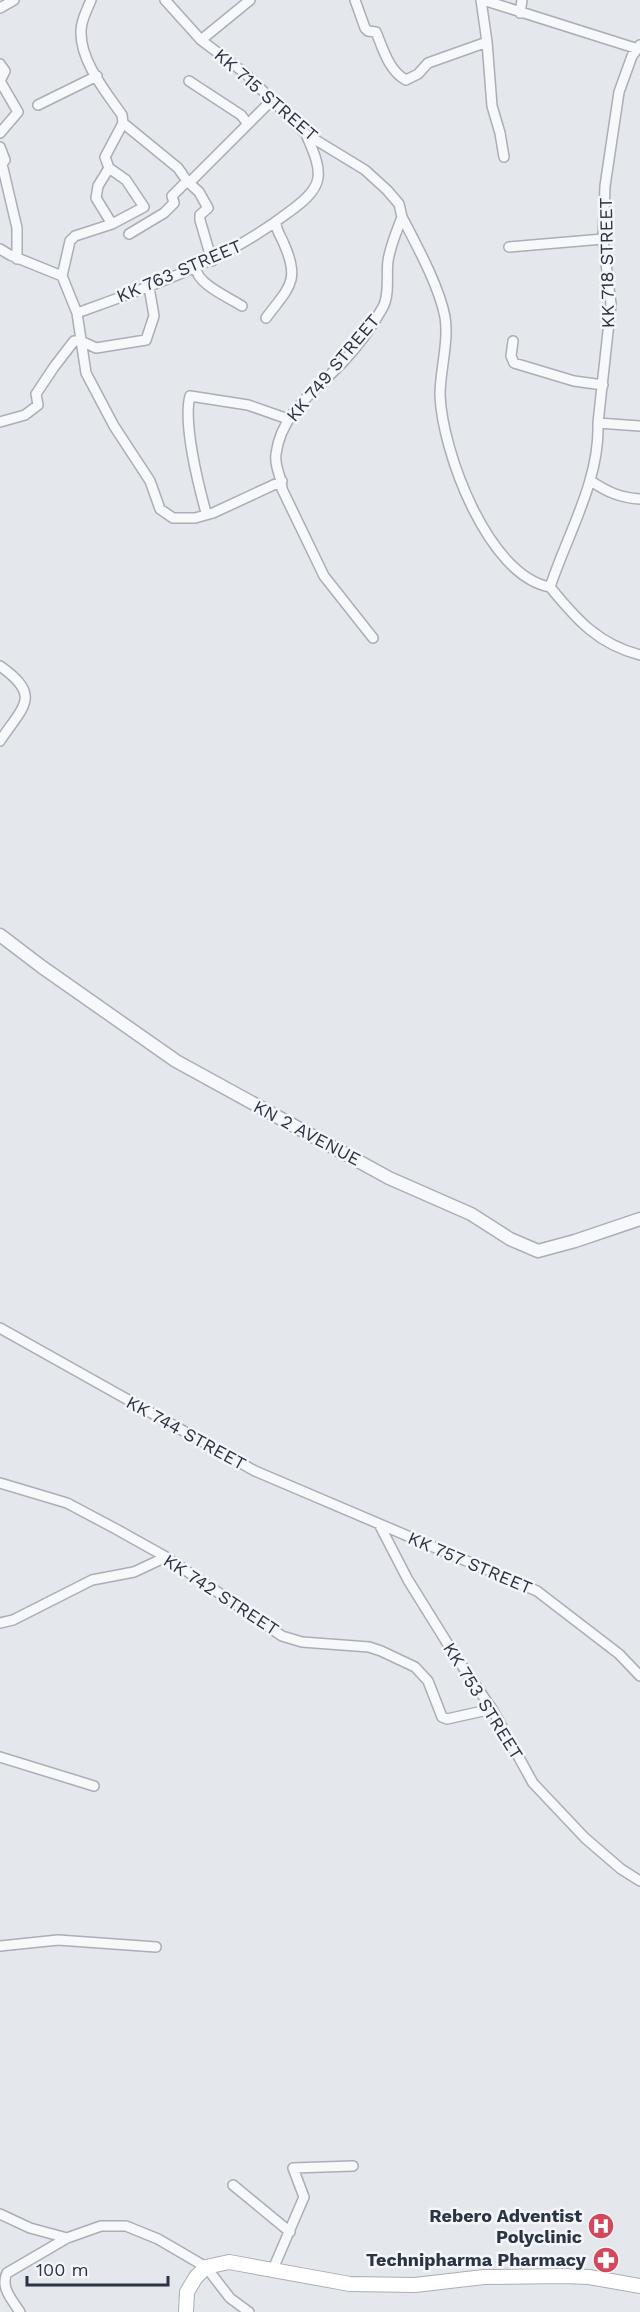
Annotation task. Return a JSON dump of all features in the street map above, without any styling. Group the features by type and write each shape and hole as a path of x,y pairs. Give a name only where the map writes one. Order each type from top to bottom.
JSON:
{"main road":[{"path":"186,2312 187,2292 196,2277 206,2267 230,2262 350,2284 415,2285 484,2277 564,2276 638,2284"}],"street":[{"path":"0,8 14,0"},
{"path":"91,0 81,29 81,42 97,76 122,115 123,123 105,157 109,168 126,180 144,207 112,224 75,236 70,241 62,276 77,313 86,373 114,426 150,481 160,509 173,518 195,518 213,513 282,481"},
{"name":"KK 715 STREET","path":"165,0 201,40 246,74 306,134 365,170 387,189 399,204 402,217 441,299 446,321 440,395 445,433 470,504 486,533 512,566 528,578 550,587"},
{"path":"201,40 250,0"},
{"path":"356,0 365,28 376,32 389,61 399,76 406,80 436,60 487,42"},
{"path":"504,157 492,106 482,0 637,50 640,62"},
{"path":"520,13 522,0"},
{"name":"KK 718 STREET","path":"550,587 591,481 599,437 598,423 611,304 603,239 605,186 619,92 637,50"},
{"path":"0,64 5,71 0,81 18,112 0,133"},
{"path":"38,105 97,76"},
{"path":"189,81 241,115 248,124"},
{"path":"129,234 164,213 174,203 172,196 272,100"},
{"path":"123,123 178,168 199,192 208,208 200,215 200,220 212,261"},
{"name":"KK 763 STREET","path":"77,313 212,261 254,238 276,222 309,195 318,178 317,163 306,134"},
{"path":"0,147 5,160 2,164 17,228 17,259"},
{"path":"109,168 98,186 96,198 112,224"},
{"name":"KK 749 STREET","path":"373,638 324,576 282,489 282,481 276,466 276,453 288,419 318,384 342,363 367,332 385,304 388,260 402,217"},
{"path":"266,318 292,281 294,272 285,245 276,229 276,222"},
{"path":"509,247 603,239"},
{"path":"0,249 17,259 62,276"},
{"path":"196,268 196,274 202,282 242,306"},
{"path":"0,422 25,415 38,405 36,394 74,341 81,341 96,348 146,340 154,316 148,287"},
{"path":"513,341 511,356 514,363 574,381 603,385"},
{"path":"205,509 189,428 190,396 248,405 288,419"},
{"path":"598,423 640,426"},
{"path":"591,481 604,490 624,498 640,499"},
{"path":"550,587 578,622 614,646 640,655"},
{"path":"0,666 24,686 26,699 0,741"},
{"name":"KN 2 AVENUE","path":"0,935 176,1061 389,1178 471,1214 510,1239 538,1251 640,1219"},
{"name":"KK 744 STREET","path":"0,1328 255,1471 379,1524"},
{"name":"KK 742 STREET","path":"0,1483 67,1503 166,1557 282,1635 302,1642 369,1647 415,1667 428,1681 442,1717 447,1719 492,1709"},
{"name":"KK 757 STREET","path":"379,1524 537,1591 619,1654 640,1676"},
{"name":"KK 753 STREET","path":"379,1524 408,1580 454,1654 492,1709 533,1783 585,1838 621,1869 640,1881"},
{"path":"0,1623 14,1620 92,1580 134,1572 166,1557"},
{"path":"0,1757 94,1786"},
{"path":"0,1946 58,1940 156,1947"},
{"path":"273,2269 304,2197 293,2168 354,2166"},
{"path":"233,2185 290,2232"},
{"path":"0,2214 30,2228 67,2238"},
{"path":"20,2312 4,2285 7,2273 67,2238 101,2226 126,2226 158,2239 206,2267 218,2284 249,2312"},
{"path":"232,2312 237,2302"}],"place":[{"name":"Rebero Adventist Polyclinic","path":"601,2226"},
{"name":"Technipharma Pharmacy","path":"606,2260"}]}
